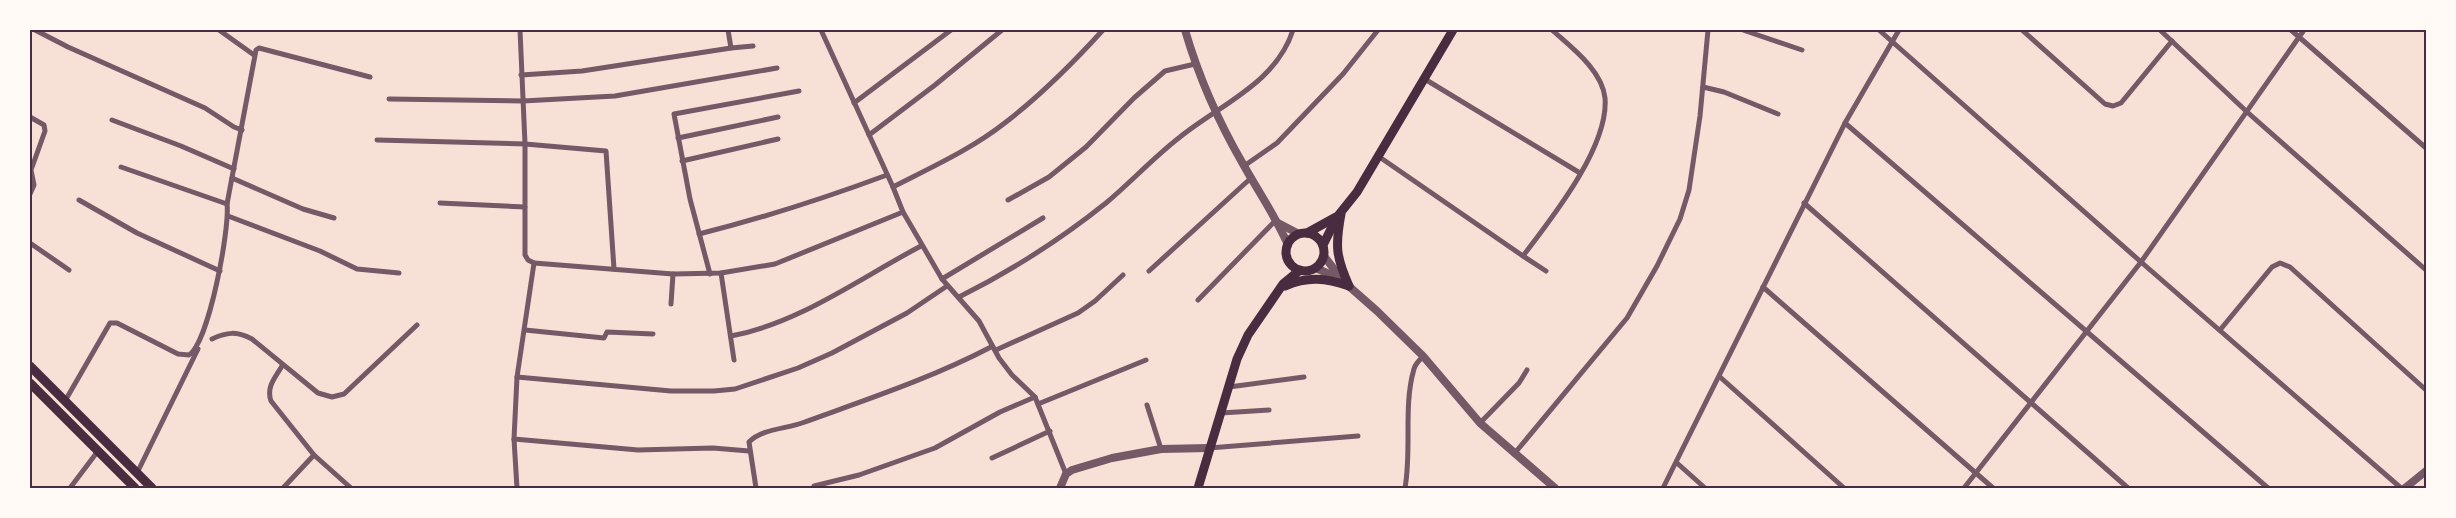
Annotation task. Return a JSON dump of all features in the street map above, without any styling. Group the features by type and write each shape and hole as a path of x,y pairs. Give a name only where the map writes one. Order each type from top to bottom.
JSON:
{"main road":[{"path":"1323,245 1339,214 1357,192 1453,30"},
{"path":"1282,286 1289,261 1288,245 1303,234 1339,214"},
{"path":"1339,214 1336,252 1346,283"},
{"path":"1289,261 1300,270 1307,271 1316,268 1324,256 1323,245 1317,236 1303,234"},
{"path":"1198,488 1237,359 1248,335 1282,286 1300,270"},
{"path":"1282,286 1312,278 1346,283"},
{"path":"30,366 152,488"},
{"path":"30,383 135,488"}],"street":[{"path":"35,30 68,47 196,104 242,130"},
{"path":"219,30 254,55"},
{"path":"520,30 525,144 525,255 528,260 534,263 673,274 721,273 775,264 902,212"},
{"path":"728,30 731,48"},
{"path":"854,104 951,30"},
{"path":"869,135 1002,30"},
{"path":"893,187 951,157 1006,122 1074,62 1103,30"},
{"path":"1186,30 1195,64 1215,112 1288,245"},
{"path":"959,297 1016,266 1107,202 1181,136 1268,73 1283,55 1293,30"},
{"path":"1244,166 1277,143 1343,74 1378,30"},
{"path":"1523,256 1567,196 1594,145 1603,120 1605,97 1597,78 1582,56 1552,30"},
{"path":"1514,454 1627,318 1657,266 1680,219 1689,190 1703,87 1708,30"},
{"path":"1743,30 1802,50"},
{"path":"1879,30 2141,262 2403,488 2426,471"},
{"path":"1663,488 1845,123 1899,30"},
{"path":"2022,30 2105,104 2113,106 2121,103 2172,41"},
{"path":"2160,30 2246,111 2426,270"},
{"path":"2291,30 2426,148"},
{"path":"1964,488 2141,262 2304,30"},
{"path":"822,31 893,187 902,212 942,279 979,321 998,358 1012,375 1035,397 1066,474"},
{"path":"521,75 582,71 753,46"},
{"path":"137,473 194,361 204,332 220,271 222,243 228,216 227,204 256,50 259,48 370,77"},
{"path":"1008,200 1049,177 1086,147 1134,98 1165,71 1195,64"},
{"path":"389,100 523,101 614,96 777,68"},
{"path":"1423,78 1580,173"},
{"path":"1703,87 1724,92 1778,114"},
{"path":"710,274 682,161 674,114 799,91"},
{"path":"30,117 44,125 45,131 30,169 34,185 30,194"},
{"path":"678,138 778,117"},
{"path":"112,120 181,146 234,169"},
{"path":"1845,123 2268,488"},
{"path":"682,161 778,139"},
{"path":"378,140 525,144 606,151 614,269"},
{"path":"1378,156 1546,271"},
{"path":"121,167 227,204"},
{"path":"700,234 760,218 842,192 886,175"},
{"path":"232,178 303,210 334,218"},
{"path":"1149,271 1252,178"},
{"path":"79,200 137,233 220,271"},
{"path":"440,203 525,207"},
{"path":"1804,203 2128,488"},
{"path":"228,216 320,251 357,269 399,273"},
{"path":"942,279 1043,218"},
{"path":"1277,222 1303,234"},
{"path":"1198,300 1277,222"},
{"path":"30,243 69,270"},
{"path":"731,336 773,325 868,277 921,246"},
{"path":"1324,256 1346,283 1423,356 1480,423 1555,488"},
{"path":"517,488 514,439 517,377 534,263"},
{"path":"2220,330 2272,267 2280,263 2290,267 2426,390"},
{"path":"1316,268 1346,283"},
{"path":"721,273 734,360"},
{"path":"671,304 673,274"},
{"path":"756,488 749,442 756,436 790,427 924,377 1078,313 1095,301 1123,275"},
{"path":"517,377 671,390 714,391 735,389 798,368 832,353 906,313 947,286"},
{"path":"1763,287 1993,488"},
{"path":"65,401 110,323 117,323 183,356 193,353 204,332"},
{"path":"212,338 226,332 241,333 252,339 282,366 318,393 325,396 338,396 344,394 417,325"},
{"path":"525,330 604,338 607,332 653,334"},
{"path":"1405,488 1409,467 1408,423 1414,367 1423,356"},
{"path":"1038,404 1146,360"},
{"path":"282,366 269,386 270,401 314,455 351,488"},
{"path":"1480,423 1519,383 1527,370"},
{"path":"1228,388 1304,377"},
{"path":"1720,377 1844,488"},
{"path":"814,486 859,475 935,448 1000,412 1035,397"},
{"path":"1148,406 1161,449"},
{"path":"1220,413 1269,410"},
{"path":"992,458 1050,432"},
{"path":"1060,488 1066,474 1072,470 1112,458 1161,449 1209,448 1358,436"},
{"path":"514,439 638,450 713,448 749,451"},
{"path":"70,488 98,451"},
{"path":"283,488 314,455"},
{"path":"1677,463 1705,488"}]}
